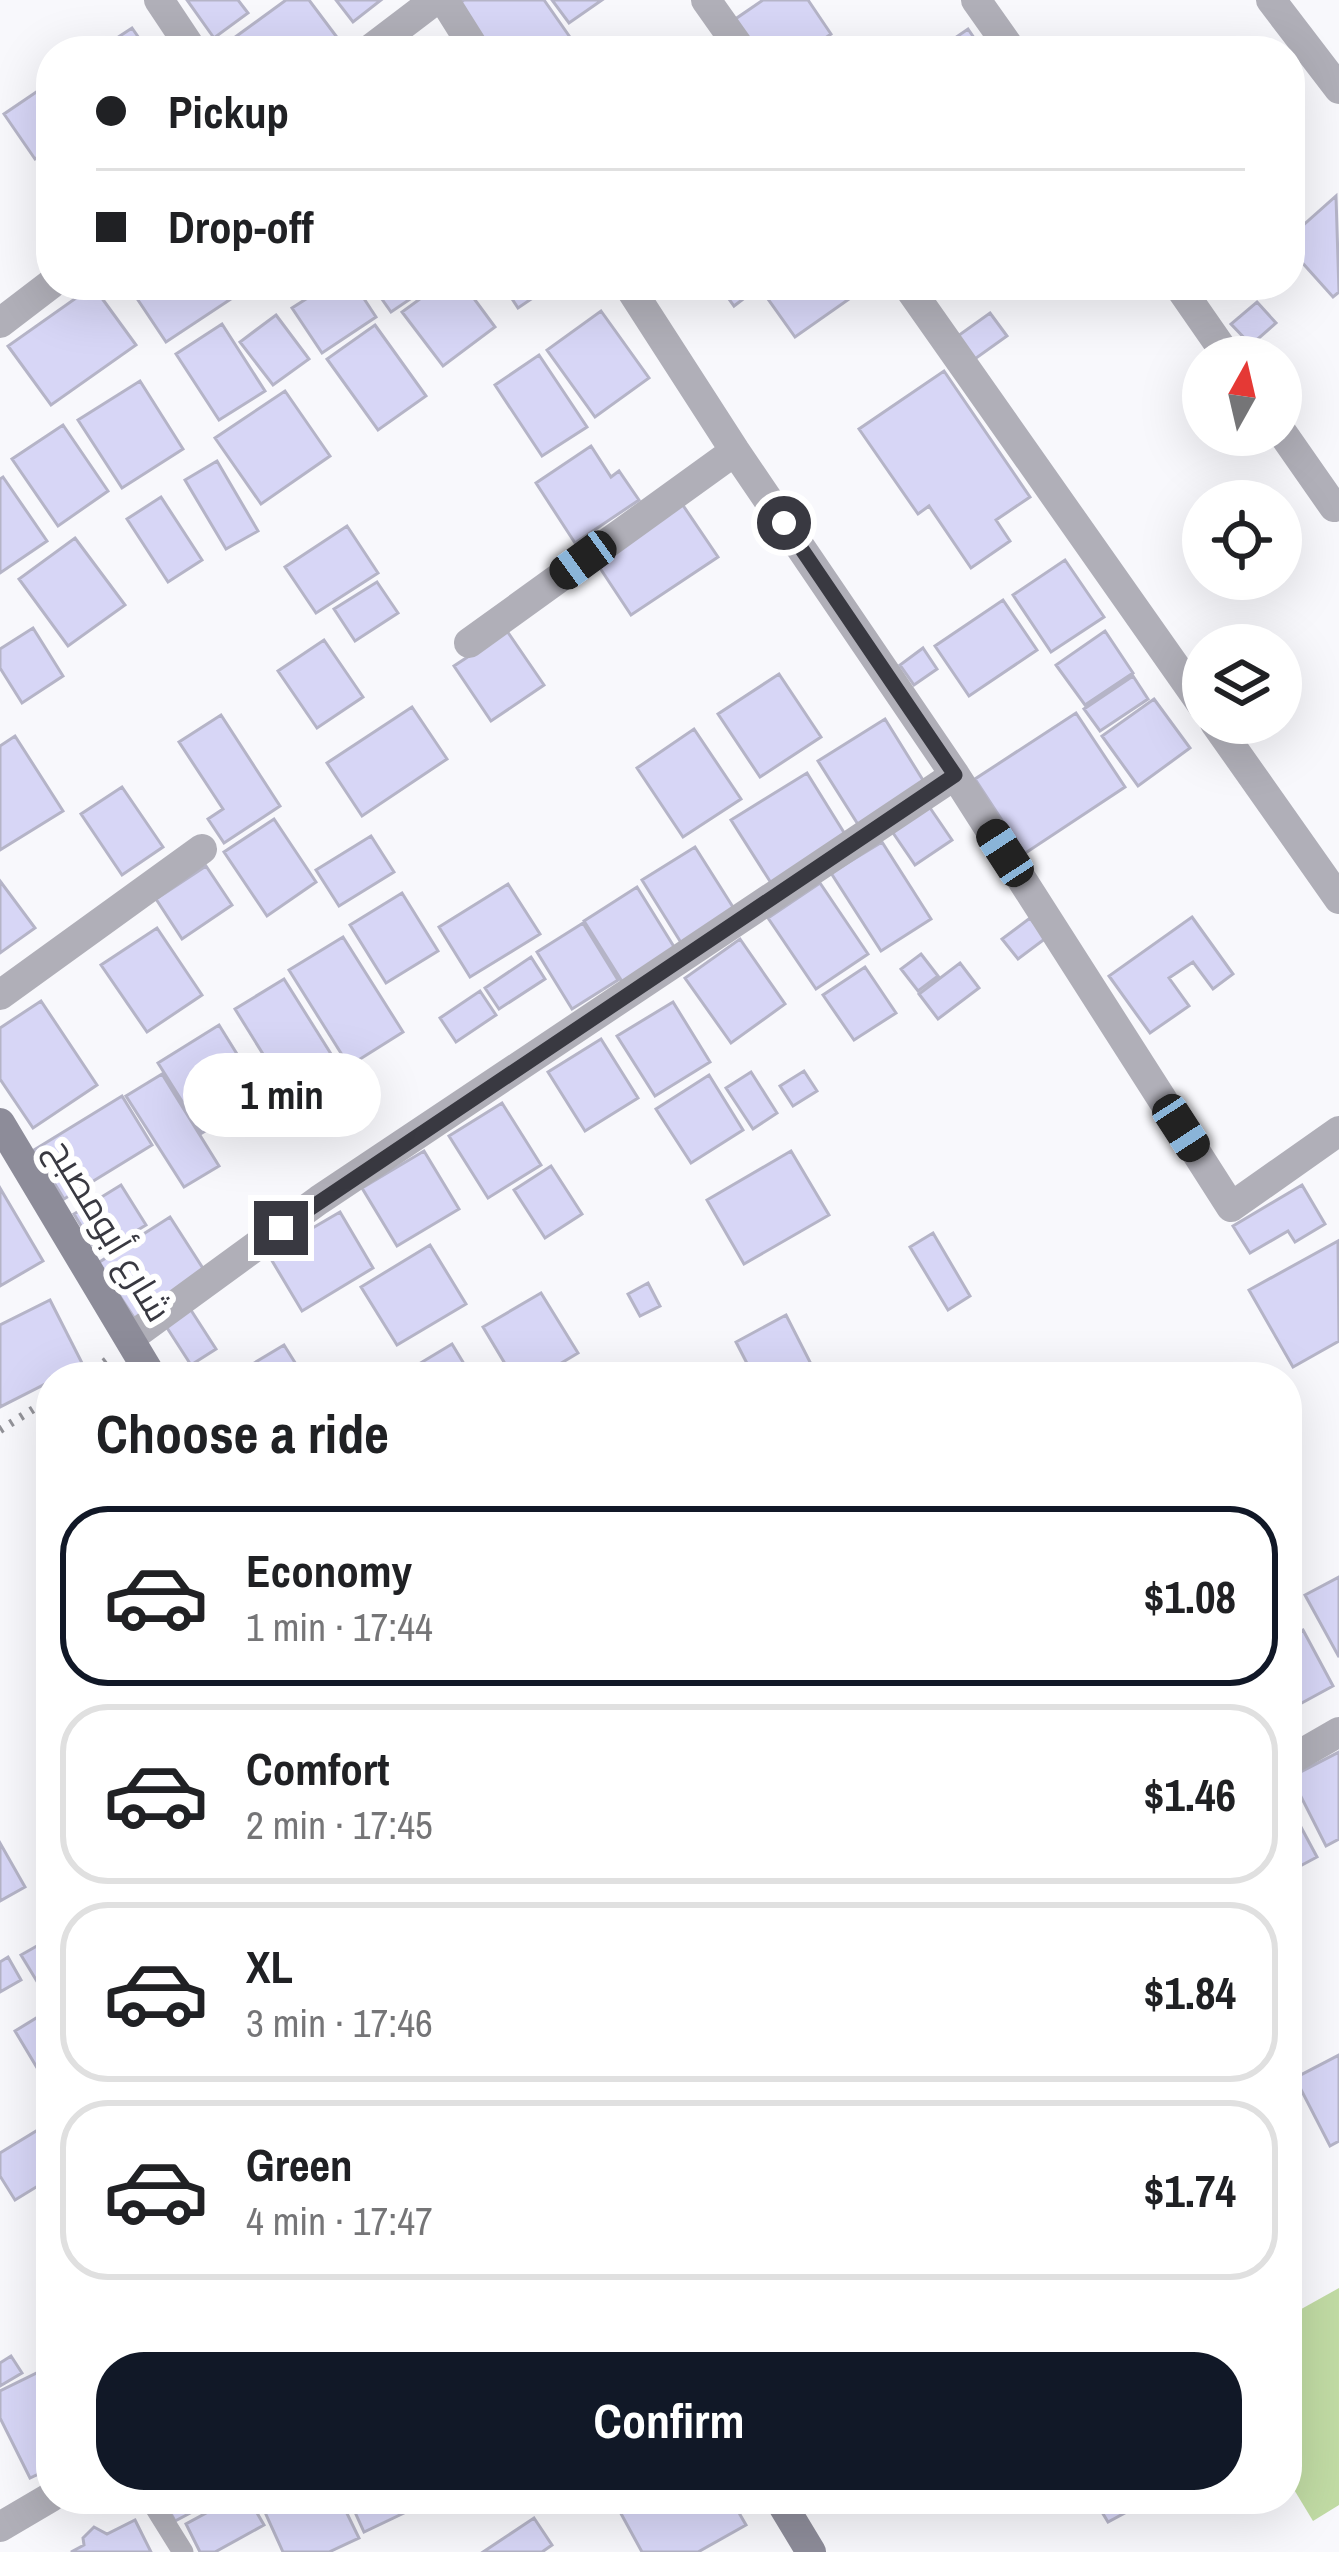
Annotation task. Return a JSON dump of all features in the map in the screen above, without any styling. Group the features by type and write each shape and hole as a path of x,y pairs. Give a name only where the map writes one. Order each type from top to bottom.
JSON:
{"street":[{"path":"159,0 183,36"},
{"path":"389,36 439,0 465,36"},
{"path":"706,0 731,36"},
{"path":"976,0 1001,36"},
{"path":"1271,0 1299,36"},
{"path":"1305,44 1339,89"},
{"path":"0,323 36,295"},
{"path":"638,300 955,775 1231,1207 1339,1131"},
{"path":"918,300 1182,676"},
{"path":"1188,300 1213,336"},
{"path":"469,643 735,451"},
{"path":"1298,456 1334,507 1339,503"},
{"path":"1230,744 1339,899"},
{"path":"130,1338 319,1200 955,775"},
{"path":"0,994 202,849"},
{"name":"شارع أبومصبح","path":"0,1123 144,1362"},
{"path":"1302,1753 1339,1732"},
{"path":"0,2527 36,2506"},
{"path":"787,2514 811,2552"}],"lane":[{"path":"159,2514 183,2552"}],"path":[{"path":"0,1430 36,1408"}],"green space":[{"path":"1339,2288 1339,2505 1313,2521 1302,2503 1302,2309"}],"building":[{"path":"187,0 238,0 248,13 213,36"},
{"path":"286,0 309,0 336,36 237,36"},
{"path":"336,0 381,0 353,22"},
{"path":"464,0 544,0 569,36 474,36 454,7"},
{"path":"552,0 602,0 569,23"},
{"path":"763,0 808,0 831,34 741,36 731,22"},
{"path":"36,92 36,158 35,159 4,114"},
{"path":"1336,196 1339,292 1333,297 1305,266 1305,224"},
{"path":"73,300 103,300 136,345 51,405 8,346"},
{"path":"138,300 229,300 166,342"},
{"path":"305,300 365,300 376,317 322,353 292,308"},
{"path":"383,300 409,300 391,312"},
{"path":"418,300 475,300 495,327 443,366 402,312"},
{"path":"769,300 848,300 795,337"},
{"path":"1257,302 1276,323 1261,336 1242,336 1231,324"},
{"path":"601,311 649,378 595,417 547,350"},
{"path":"990,313 1007,336 972,361 955,338"},
{"path":"276,315 309,359 273,385 240,342"},
{"path":"222,324 265,391 219,420 176,354"},
{"path":"375,325 426,396 378,430 327,359"},
{"path":"539,355 587,427 542,456 495,385"},
{"path":"944,371 1030,497 996,520 1010,541 971,568 929,506 918,514 859,429"},
{"path":"140,381 183,449 122,488 78,420"},
{"path":"285,391 330,456 261,504 215,438"},
{"path":"63,425 108,491 58,526 12,459"},
{"path":"591,446 611,477 619,471 639,500 575,543 536,483"},
{"path":"217,461 258,531 226,549 185,480"},
{"path":"0,479 47,541 0,573"},
{"path":"161,497 202,560 168,582 127,519"},
{"path":"678,498 718,557 631,615 592,556"},
{"path":"347,526 378,573 316,613 285,567"},
{"path":"75,538 125,605 68,646 19,579"},
{"path":"1065,560 1104,617 1051,652 1013,595"},
{"path":"377,582 398,613 355,641 334,609"},
{"path":"1003,600 1037,650 969,696 935,646"},
{"path":"33,628 63,676 22,703 0,668 0,649"},
{"path":"507,631 544,685 491,721 454,666"},
{"path":"1105,631 1133,673 1085,705 1056,665"},
{"path":"324,640 363,697 317,728 278,671"},
{"path":"923,648 937,669 914,685 900,665"},
{"path":"779,674 821,737 760,777 718,714"},
{"path":"1133,676 1148,699 1100,731 1084,709"},
{"path":"1154,699 1182,737 1182,744 1190,748 1138,786 1102,736"},
{"path":"412,707 447,759 362,816 327,763"},
{"path":"1076,713 1125,787 1024,854 975,779"},
{"path":"221,715 280,806 224,843 208,819 223,809 179,742"},
{"path":"885,719 926,785 859,826 818,761"},
{"path":"694,729 741,799 683,837 637,768"},
{"path":"15,736 63,811 0,850 0,746"},
{"path":"807,773 848,839 773,886 731,820"},
{"path":"122,787 163,847 122,875 81,814"},
{"path":"926,802 952,840 915,865 889,827"},
{"path":"274,819 316,882 267,916 224,852"},
{"path":"371,836 394,872 339,906 316,870"},
{"path":"882,842 931,919 881,951 831,873"},
{"path":"695,847 738,915 685,949 642,880"},
{"path":"206,866 232,905 182,939 156,899"},
{"path":"0,881 35,928 0,953"},
{"path":"820,883 868,954 816,989 768,918"},
{"path":"508,884 540,934 470,977 439,927"},
{"path":"637,887 676,950 623,983 584,921"},
{"path":"402,893 438,951 386,983 350,925"},
{"path":"1192,917 1233,974 1213,989 1193,962 1169,978 1189,1006 1150,1033 1109,976"},
{"path":"1030,918 1046,938 1018,959 1002,939"},
{"path":"583,923 618,980 572,1009 537,952"},
{"path":"157,928 202,995 147,1032 101,965"},
{"path":"343,937 403,1032 349,1066 289,970"},
{"path":"740,939 785,1004 731,1043 685,978"},
{"path":"921,954 938,976 918,991 901,969"},
{"path":"531,957 545,979 499,1009 485,988"},
{"path":"960,963 979,988 938,1019 919,994"},
{"path":"865,967 896,1013 854,1040 823,995"},
{"path":"284,979 353,1089 304,1120 235,1009"},
{"path":"480,991 496,1015 456,1042 440,1018"},
{"path":"41,1001 97,1085 33,1128 0,1079 0,1028"},
{"path":"673,1002 710,1062 655,1096 617,1036"},
{"path":"219,1025 263,1096 202,1133 158,1063"},
{"path":"601,1039 638,1098 585,1131 548,1072"},
{"path":"804,1071 817,1091 793,1106 780,1086"},
{"path":"751,1072 777,1113 753,1129 726,1088"},
{"path":"162,1074 219,1166 184,1187 126,1096"},
{"path":"709,1075 743,1130 691,1163 656,1109"},
{"path":"122,1096 152,1145 64,1199 34,1150"},
{"path":"502,1103 541,1165 488,1198 449,1136"},
{"path":"424,1151 459,1209 397,1246 362,1188"},
{"path":"791,1151 829,1215 744,1264 707,1200"},
{"path":"551,1166 582,1214 545,1238 514,1190"},
{"path":"121,1185 146,1225 98,1254 74,1214"},
{"path":"1302,1185 1325,1224 1295,1242 1288,1231 1250,1253 1233,1226"},
{"path":"0,1188 43,1261 0,1286"},
{"path":"340,1212 373,1268 302,1311 268,1254"},
{"path":"170,1217 206,1273 135,1319 98,1263"},
{"path":"933,1233 970,1296 948,1310 910,1247"},
{"path":"1338,1241 1339,1341 1302,1362 1290,1362 1249,1290"},
{"path":"430,1245 466,1304 397,1345 361,1287"},
{"path":"648,1283 660,1306 640,1316 628,1294"},
{"path":"541,1293 578,1353 563,1362 504,1362 483,1327"},
{"path":"50,1300 81,1362 36,1362 36,1389 0,1407 0,1325"},
{"path":"187,1304 216,1349 189,1362 162,1320"},
{"path":"786,1315 810,1362 746,1362 736,1342"},
{"path":"452,1344 463,1362 422,1362"},
{"path":"284,1345 295,1362 256,1362"},
{"path":"1339,1577 1339,1657 1305,1595"},
{"path":"1302,1631 1333,1686 1302,1703"},
{"path":"1339,1752 1339,1839 1326,1846 1302,1799 1302,1771"},
{"path":"1302,1829 1317,1857 1302,1865"},
{"path":"0,1843 25,1887 0,1901"},
{"path":"36,1946 36,1980 21,1955"},
{"path":"8,1957 21,1980 0,1992 0,1962"},
{"path":"36,2018 36,2066 15,2031"},
{"path":"1339,2055 1339,2141 1330,2146 1302,2092 1302,2074"},
{"path":"36,2131 36,2187 15,2200 0,2176 0,2153"},
{"path":"11,2356 22,2373 0,2386 0,2363"},
{"path":"36,2373 36,2475 30,2478 0,2418 0,2391"},
{"path":"204,2514 258,2514 264,2525 215,2552 200,2552 186,2524"},
{"path":"266,2514 347,2514 359,2538 329,2552 283,2552"},
{"path":"356,2514 402,2514 364,2532"},
{"path":"621,2514 740,2514 746,2525 698,2552 642,2552"},
{"path":"534,2518 552,2545 542,2552 483,2552"},
{"path":"135,2520 151,2552 71,2552 84,2545 83,2538 94,2527 107,2534"}],"route":[{"path":"281,1228 955,775 784,523"}]}
